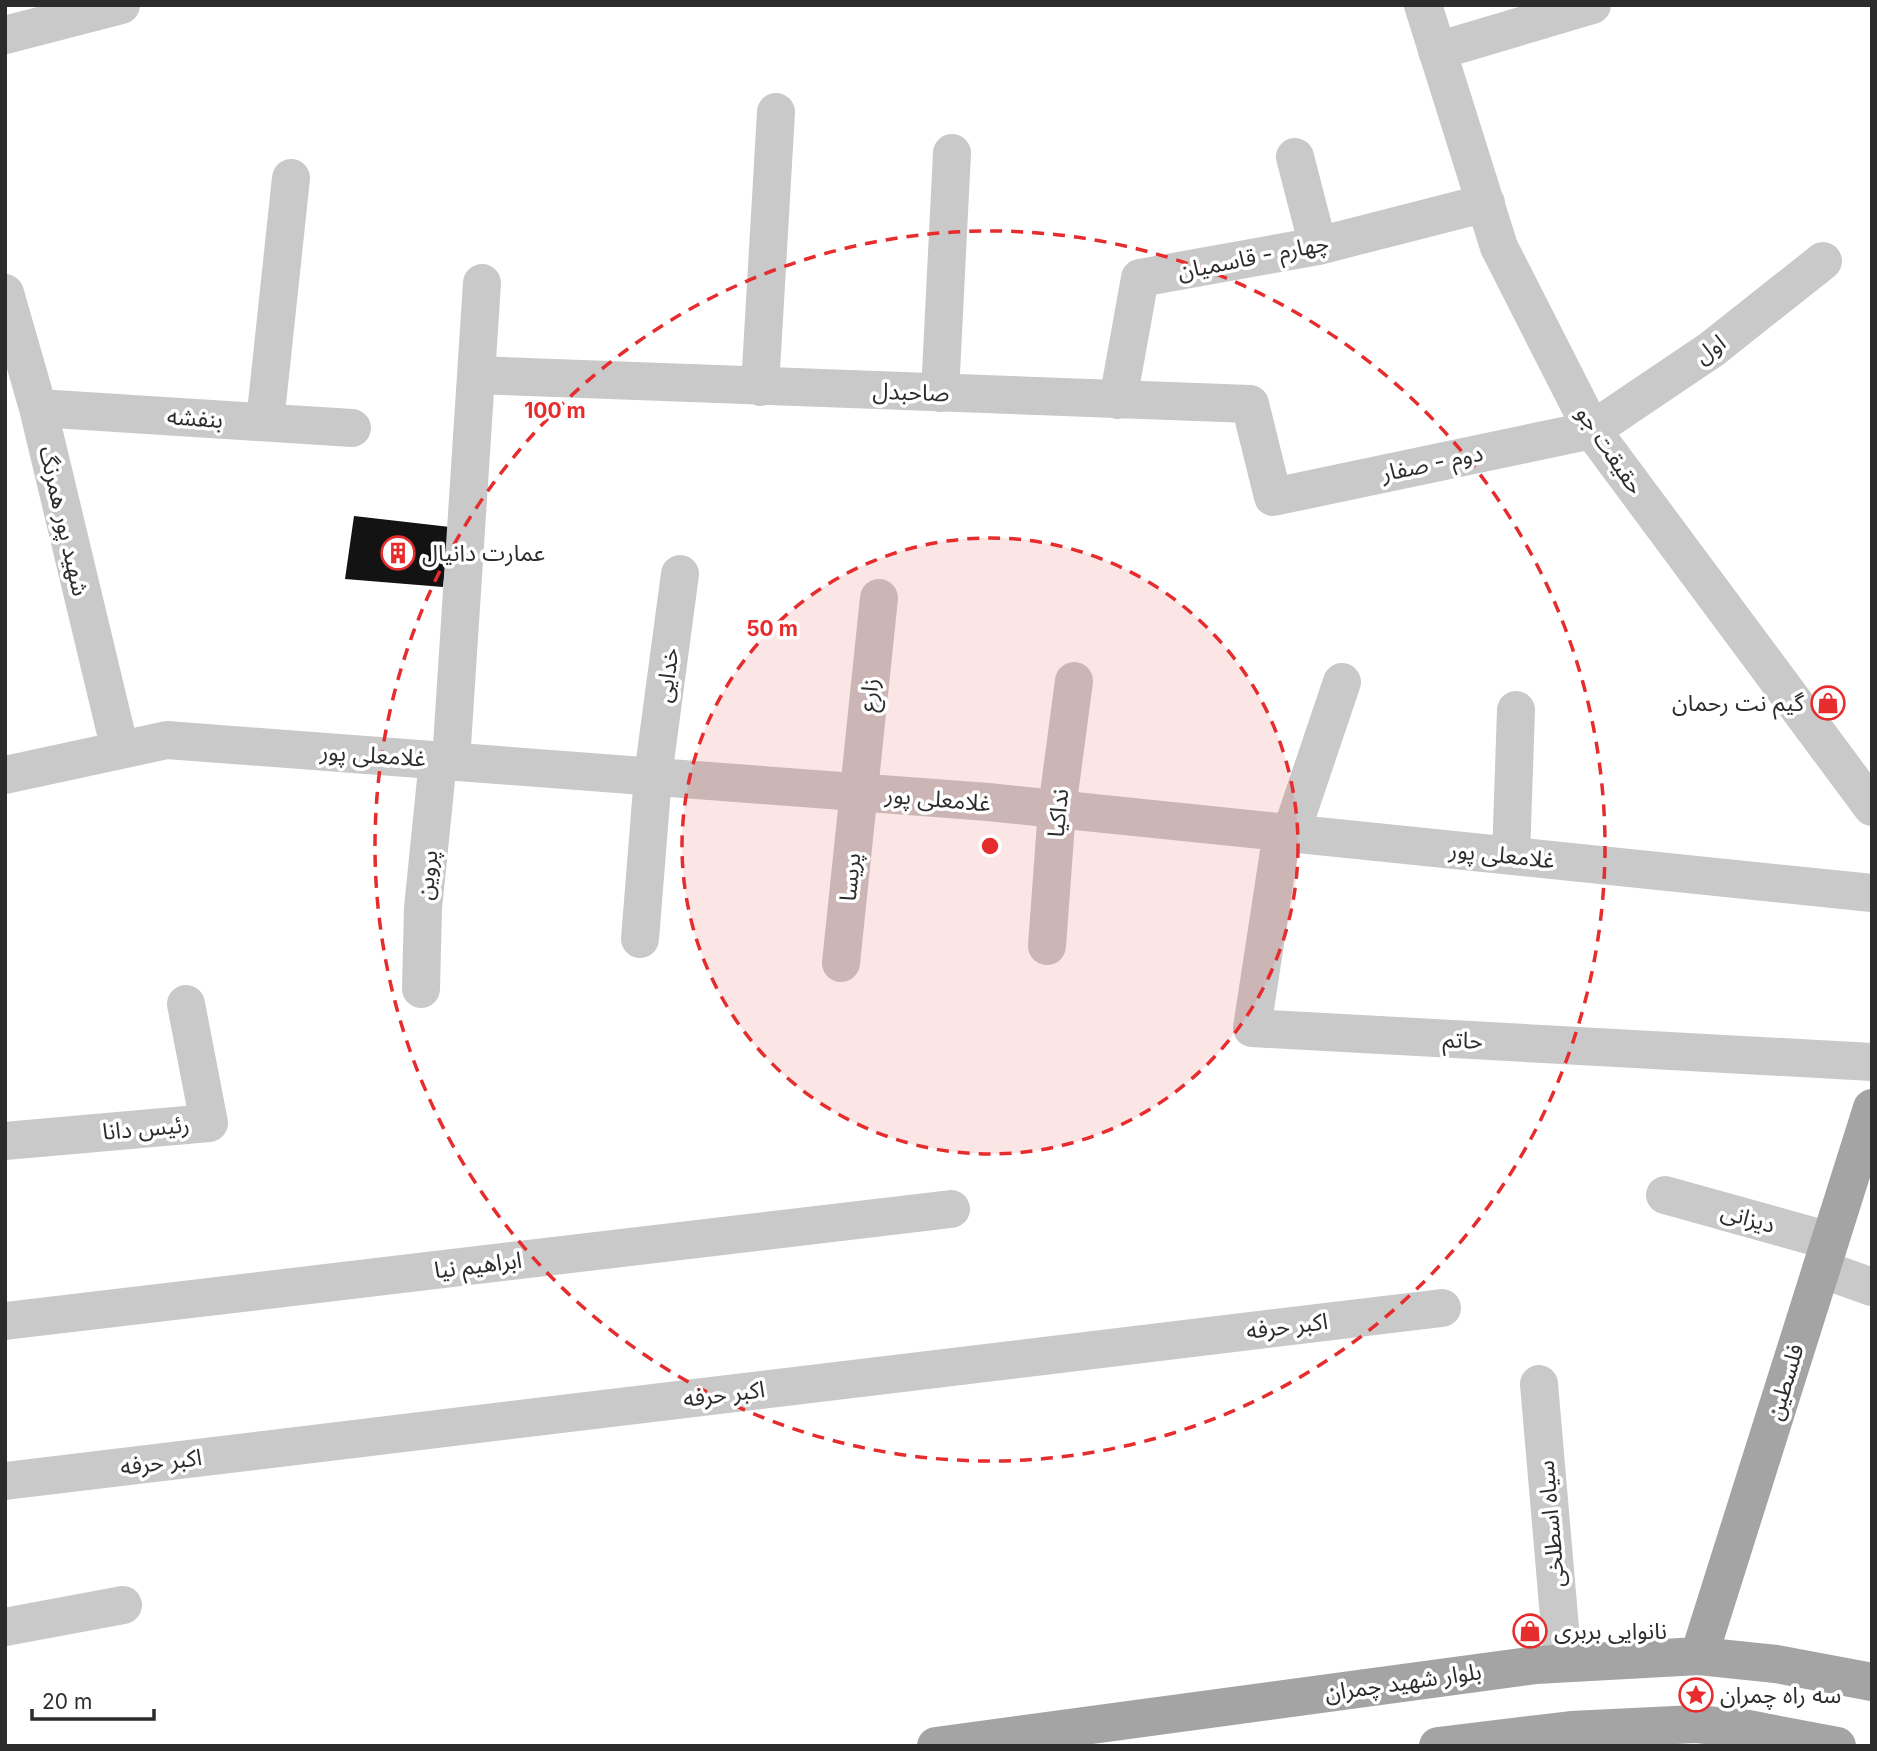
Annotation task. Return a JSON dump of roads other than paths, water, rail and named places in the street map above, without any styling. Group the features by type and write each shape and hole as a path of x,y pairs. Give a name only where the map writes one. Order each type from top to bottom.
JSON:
{"main road":[{"name":"فلسطین","path":"1699,1657 1872,1108"},
{"name":"بلوار شهید چمران","path":"936,1746 1563,1663 1699,1657 1776,1664 1872,1682"},
{"path":"1438,1746 1571,1730 1696,1724 1749,1737 1837,1746"}],"street":[{"path":"5,35 121,5"},
{"name":"حقیقت جو","path":"1423,5 1499,247 1592,430 1872,807"},
{"path":"1437,51 1592,5"},
{"path":"760,387 776,112"},
{"path":"940,393 952,153"},
{"path":"1295,156 1318,246"},
{"path":"265,422 291,178"},
{"name":"چهارم - قاسمیان","path":"1118,400 1140,278 1318,246 1486,203"},
{"name":"اول","path":"1592,430 1712,349 1823,261"},
{"path":"444,761 477,375 482,283"},
{"name":"شهید پور همرنگ","path":"5,293 38,408 120,750"},
{"name":"صاحبدل","path":"477,375 1250,404 1273,496"},
{"name":"بنفشه","path":"38,408 352,428"},
{"name":"دوم - صفار","path":"1273,496 1592,430"},
{"name":"خدایی","path":"639,939 653,776 680,574"},
{"name":"زارع","path":"859,792 879,598"},
{"name":"نداکیا","path":"1046,946 1057,809 1074,681"},
{"path":"1287,833 1342,682"},
{"path":"1511,856 1516,710"},
{"name":"غلامعلی پور","path":"5,775 167,740 1057,809 1872,892"},
{"name":"پروین","path":"421,989 424,908 444,761"},
{"name":"پریسا","path":"841,963 859,792"},
{"name":"حاتم","path":"1287,833 1252,1028 1872,1062"},
{"name":"رئیس دانا","path":"5,1141 209,1123 186,1004"},
{"name":"دیزانی","path":"1665,1195 1826,1255 1872,1287"},
{"name":"ابراهیم نیا","path":"5,1321 951,1209"},
{"name":"اکبر حرفه","path":"5,1481 1442,1308"},
{"name":"سیاه اسطلخی","path":"1539,1384 1563,1663"},
{"path":"5,1627 123,1605"}],"place":[{"name":"عمارت دانیال","path":"398,553"},
{"name":"گیم نت رحمان","path":"1828,703"},
{"name":"نانوایی بربری","path":"1530,1631"},
{"name":"سه راه چمران","path":"1696,1695"}]}
